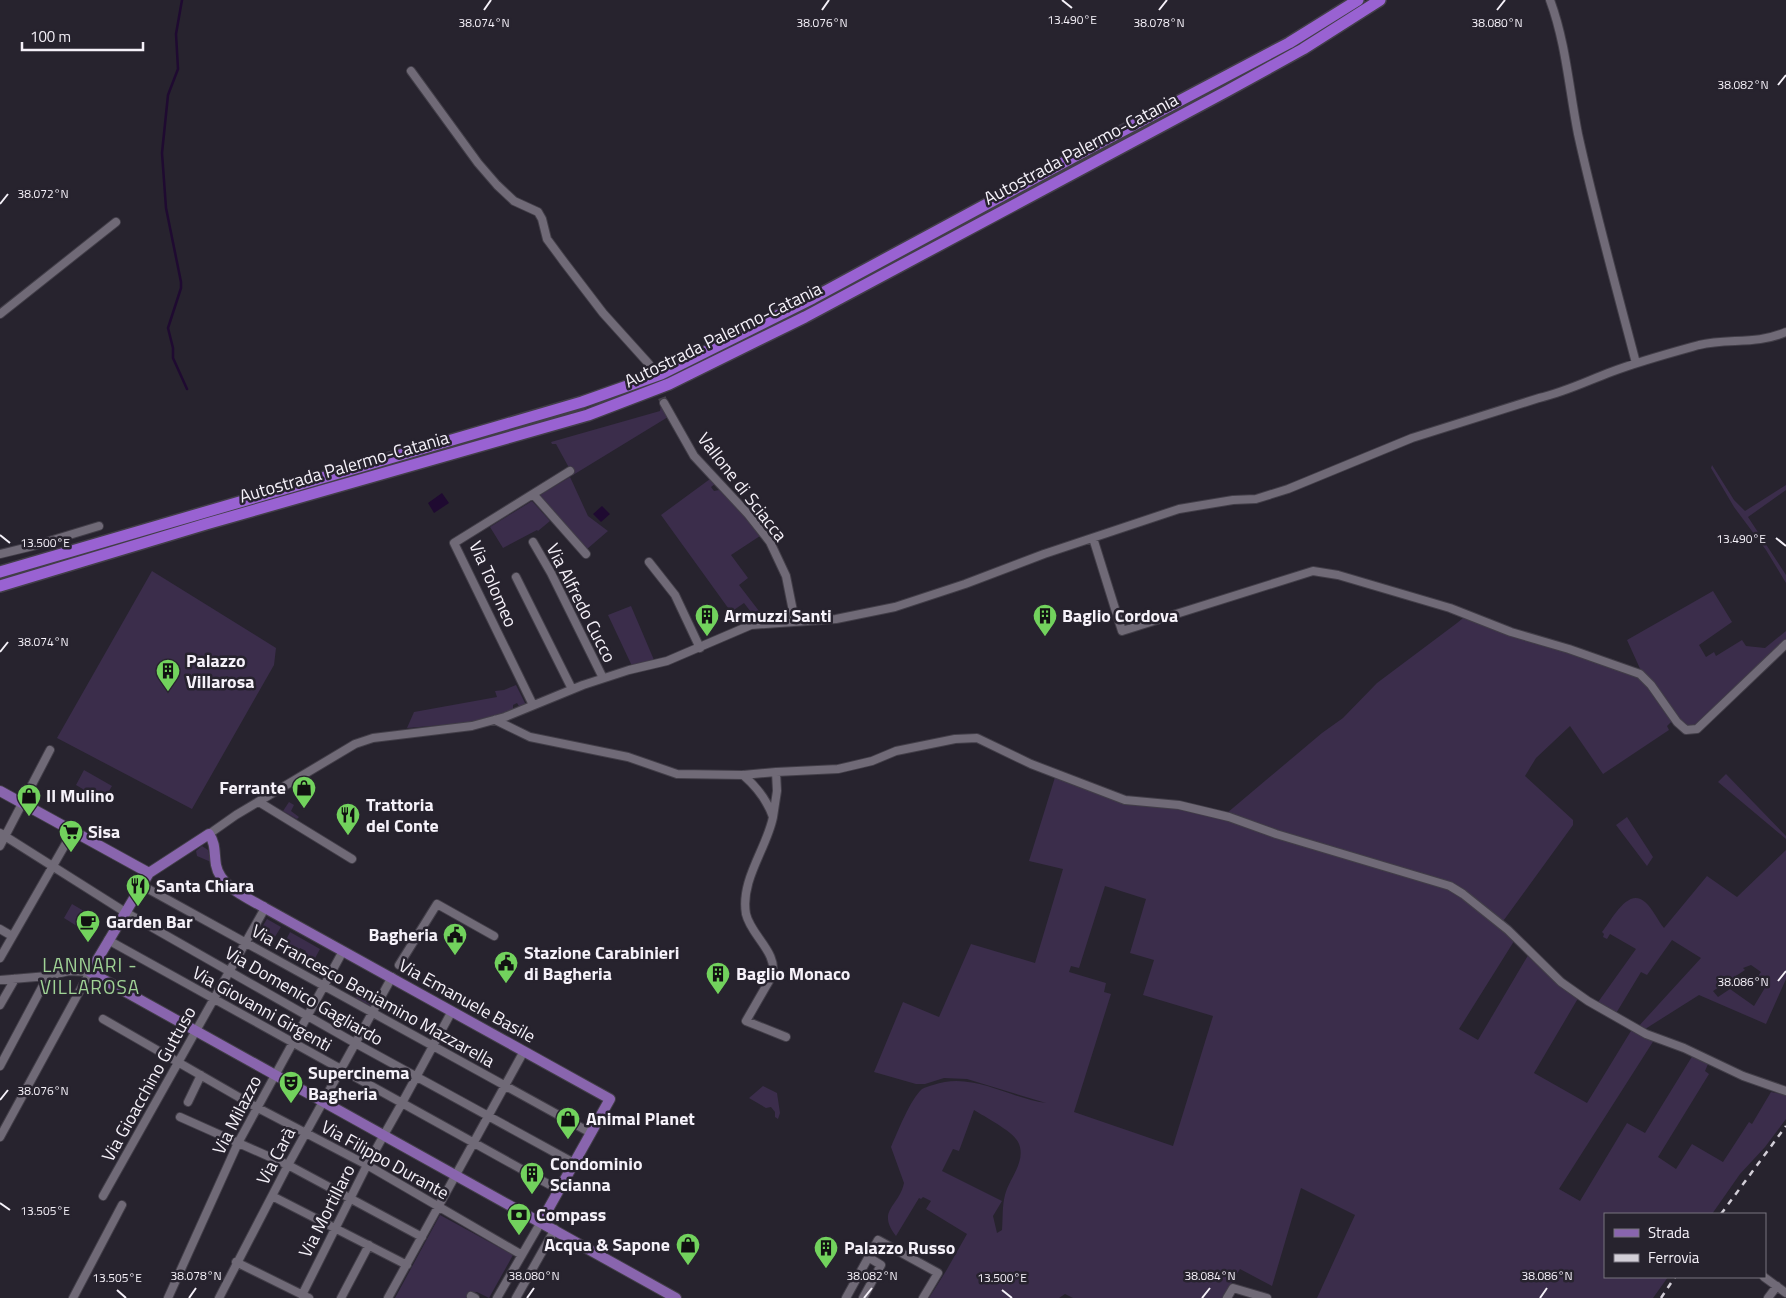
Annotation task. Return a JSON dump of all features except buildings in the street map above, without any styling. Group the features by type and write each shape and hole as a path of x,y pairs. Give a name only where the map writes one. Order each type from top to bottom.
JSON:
{"highway":[{"name":"Autostrada Palermo-Catania","path":"0,572 582,402 661,374 813,298 1096,144 1288,43 1358,0"},
{"name":"Autostrada Palermo-Catania","path":"0,586 196,527 588,415 669,384 805,317 1227,91 1303,49 1380,0"}],"main road":[{"path":"0,792 149,873"},
{"path":"209,834 149,873 90,972 676,1298"},
{"name":"Via Emanuele Basile","path":"209,834 214,846 216,866 223,880 230,886 265,908 610,1099 590,1133"},
{"path":"541,1222 590,1133"}],"street":[{"path":"1550,0 1559,28 1578,133 1594,206 1636,363"},
{"path":"411,71 478,163 497,185 514,201 538,212 542,219 547,239 603,313 649,364"},
{"path":"0,314 116,222"},
{"path":"209,834 355,744 374,738 472,726 495,720 603,678 631,669 667,661 751,625 836,619 895,607 1179,509 1233,500 1256,499 1288,489 1412,438 1539,398 1558,394 1636,363 1702,345 1733,341 1756,341 1772,338 1786,332"},
{"name":"Vallone di Sciacca","path":"664,403 694,456 748,514 770,542 786,576 795,621"},
{"name":"Via Tolomeo","path":"533,705 454,542 570,471"},
{"path":"533,494 586,554"},
{"path":"0,554 99,526"},
{"path":"1094,538 1122,631 1313,572 1338,575 1450,608 1511,632 1569,649 1640,674 1651,685 1677,722 1686,730 1697,729 1786,644"},
{"name":"Via Alfredo Cucco","path":"533,542 551,572 603,678"},
{"path":"649,562 675,595 700,648"},
{"path":"516,578 572,689"},
{"path":"495,720 530,737 628,757 677,774 743,775 838,770 872,761 896,750 955,739 977,738 1031,764 1125,800 1179,806 1229,818 1450,886 1508,930 1561,982 1588,1001 1646,1034 1684,1048 1722,1068 1786,1091"},
{"path":"0,846 3,834 50,750"},
{"path":"776,772 777,791 774,817 746,893 746,914 773,961 774,970 746,1021 786,1038"},
{"path":"743,775 768,803 774,817"},
{"path":"764,798 768,800 773,798 777,791"},
{"path":"259,802 352,859"},
{"path":"0,958 73,831"},
{"name":"Via Domenico Gagliardo","path":"3,834 125,912 355,1043 574,1163"},
{"name":"Via Francesco Beniamino Mazzarella","path":"141,885 590,1133"},
{"path":"399,965 437,904 494,936"},
{"name":"Via Gioacchino Guttuso","path":"103,1196 265,908"},
{"path":"0,930 12,936"},
{"name":"Via Giovanni Girgenti","path":"108,940 559,1190"},
{"name":"Via Milazzo","path":"168,1298 256,1107 343,951"},
{"path":"0,980 48,976 69,971 90,972 0,1137"},
{"path":"0,1066 48,976"},
{"name":"Via Carà","path":"219,1298 288,1165 392,977"},
{"path":"0,1004 15,979"},
{"name":"Via Mortillaro","path":"305,1296 334,1228 452,1011"},
{"name":"Via Filippo Durante","path":"103,1019 256,1107 367,1165 522,1255"},
{"path":"388,1298 524,1051"},
{"path":"188,1102 202,1075"},
{"path":"180,1117 288,1165 422,1238"},
{"path":"272,1196 407,1265"},
{"path":"73,1298 122,1206"},
{"path":"497,1298 541,1222"},
{"path":"516,1298 555,1230"},
{"path":"846,1298 878,1240 938,1273 923,1298"},
{"path":"341,1298 369,1245"},
{"path":"863,1298 881,1265 868,1258"},
{"path":"236,1262 305,1296"},
{"path":"1765,1278 1786,1293"},
{"path":"856,1279 869,1286"},
{"path":"1768,1298 1777,1286"},
{"path":"1227,1298 1233,1288 1267,1298"}],"shaded area":[{"path":"661,404 668,417 573,475 556,444 551,442 660,411"},
{"path":"1712,465 1734,500 1745,511 1786,485 1786,490 1748,517 1786,575 1786,583 1766,550 1734,507 1711,468"},
{"path":"570,477 588,516 608,531 587,549 540,495"},
{"path":"710,479 715,484 711,487 714,491 719,490 735,505 760,536 731,555 748,578 739,585 759,611 754,616 744,603 731,612 661,515"},
{"path":"442,493 449,503 434,513 428,503"},
{"path":"532,501 550,521 538,531 503,548 490,527"},
{"path":"602,506 610,514 601,522 593,514"},
{"path":"152,571 276,648 274,665 192,809 57,738"},
{"path":"1713,591 1732,622 1699,645 1706,657 1714,652 1716,656 1742,640 1746,646 1765,648 1786,631 1786,644 1697,729 1686,730 1674,719 1667,726 1669,730 1603,774 1570,726 1536,758 1525,776 1573,820 1573,825 1501,924 1516,938 1459,1029 1478,1040 1530,952 1580,995 1534,1073 1587,1103 1634,1026 1637,1028 1701,958 1672,940 1647,975 1641,972 1615,1015 1596,1005 1636,949 1610,934 1607,939 1603,937 1604,934 1602,932 1615,913 1632,898 1639,898 1653,911 1664,928 1707,876 1737,897 1786,850 1786,979 1766,1024 1699,995 1642,1031 1656,1037 1559,1189 1580,1201 1627,1123 1645,1133 1693,1055 1708,1064 1705,1071 1709,1074 1658,1157 1676,1169 1692,1144 1723,1162 1749,1122 1752,1124 1771,1092 1786,1095 1786,1119 1765,1147 1740,1174 1713,1213 1604,1213 1604,1278 1667,1278 1653,1298 1317,1298 1355,1215 1301,1188 1272,1286 1240,1269 1222,1298 1073,1298 1065,1294 1059,1298 929,1298 967,1234 926,1209 931,1201 923,1197 919,1198 896,1236 890,1227 888,1214 898,1198 904,1183 891,1147 913,1100 922,1089 947,1082 962,1081 976,1083 1046,1103 967,1079 944,1078 925,1084 916,1084 874,1072 903,1002 939,1017 971,944 1035,963 1063,869 1029,861 1056,774 1125,800 1227,813 1322,733 1343,718 1377,683 1468,614 1642,673 1627,640","holes":["1105,886 1146,899 1130,953 1154,960 1143,995 1213,1016 1173,1146 1074,1112 1111,994 1104,992 1106,983 1069,972 1071,966 1079,968","1751,965 1761,972 1758,976 1766,981 1766,986 1754,1006 1730,989 1718,997 1713,991 1745,970 1743,968","974,1110 1016,1139 1021,1151 1019,1164 1005,1195 1002,1230 997,1233 993,1216 1002,1201 942,1171 953,1149 959,1151"]},
{"path":"631,606 654,660 632,666 608,615"},
{"path":"516,685 526,705 520,708 517,703 513,705 513,711 467,723 407,728 414,712 497,697 495,691 504,690"},
{"path":"84,770 112,786 103,801 76,785"},
{"path":"1726,774 1786,836 1786,839 1718,782"},
{"path":"289,802 294,805 291,811 299,817 297,819 283,811"},
{"path":"1627,817 1653,857 1647,866 1616,825"},
{"path":"202,846 208,850 211,862 197,856 196,851"},
{"path":"72,904 89,914 80,928 64,918"},
{"path":"267,919 281,927 273,940 259,932"},
{"path":"290,932 320,949 313,962 303,957 306,951 300,948 297,953 283,946"},
{"path":"361,989 370,994 368,999 373,1002 371,1006 356,998"},
{"path":"763,1086 777,1093 780,1113 778,1119 775,1117 775,1112 771,1107 766,1108 749,1098"},
{"path":"440,1215 513,1255 489,1298 477,1292 471,1293 469,1298 395,1298"}],"waterway":[{"path":"182,0 176,34 178,69 168,95 162,153 166,208 181,282 181,288 168,328 173,348 173,358 187,389"}],"tunnel":[{"path":"649,364 664,403"}],"railway":[{"path":"1722,1213 1786,1126"},
{"path":"1661,1298 1674,1278"}],"place":[{"name":"Armuzzi Santi","path":"707,637"},
{"name":"Baglio Cordova","path":"1045,637"},
{"name":"Palazzo Villarosa","path":"168,692"},
{"name":"Ferrante","path":"304,809"},
{"name":"Il Mulino","path":"29,817"},
{"name":"Trattoria del Conte","path":"348,836"},
{"name":"Sisa","path":"71,853"},
{"name":"Santa Chiara","path":"138,907"},
{"name":"Garden Bar","path":"88,943"},
{"name":"Bagheria","path":"455,956"},
{"name":"Stazione Carabinieri di Bagheria","path":"506,984"},
{"name":"Baglio Monaco","path":"718,995"},
{"name":"Supercinema Bagheria","path":"291,1104"},
{"name":"Animal Planet","path":"568,1140"},
{"name":"Condominio Scianna","path":"532,1195"},
{"name":"Compass","path":"519,1236"},
{"name":"Acqua & Sapone","path":"688,1266"},
{"name":"Palazzo Russo","path":"826,1269"}],"district":[{"name":"LANNARI - VILLAROSA","path":"90,976"}]}
